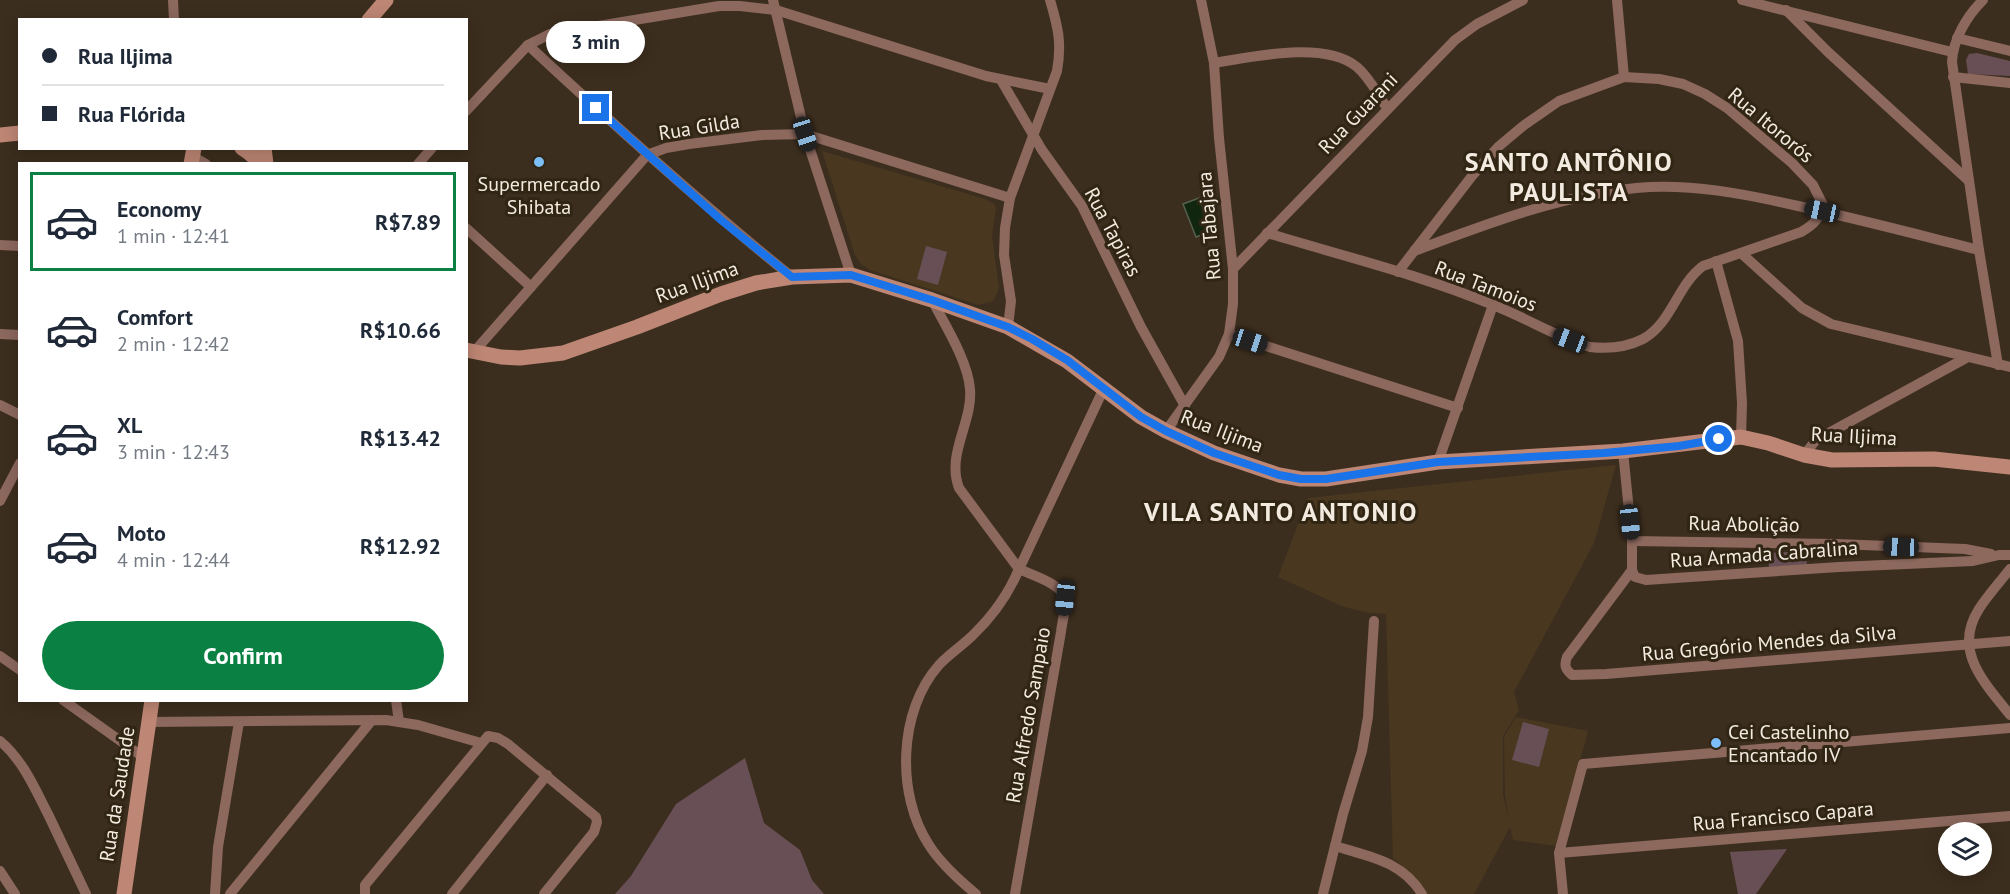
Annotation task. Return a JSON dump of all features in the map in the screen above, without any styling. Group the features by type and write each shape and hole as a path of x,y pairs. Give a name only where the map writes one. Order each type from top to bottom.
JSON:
{"main road":[{"path":"371,18 386,0"},
{"path":"0,135 18,133"},
{"path":"245,150 260,162"},
{"name":"Rua Iljima","path":"470,352 520,358 563,353 756,283 792,277 851,275 1008,327 1067,360 1141,417 1166,431 1214,453 1279,475 1301,479 1326,479 1438,462 1623,451 1741,437 1804,455 1832,460 1934,459 2010,467"},
{"name":"Rua da Saudade","path":"124,894 152,702"}],"street":[{"path":"173,0 174,18"},
{"path":"1008,327 1011,301 1004,255 1005,228 1010,198 1057,71 1061,50 1059,30 1050,0"},
{"name":"Rua Tabajara","path":"1166,431 1219,357 1229,334 1233,304 1233,269 1221,161 1214,63 1201,0"},
{"name":"Rua Guarani","path":"1233,269 1455,40 1477,24 1523,0"},
{"path":"1617,0 1624,77"},
{"path":"1742,0 1952,52"},
{"path":"1741,253 1803,308 1824,321 2004,366 1979,250 1953,77 1952,52 1966,20 1983,0"},
{"path":"468,109 528,45 550,34 721,3 740,6 774,5 1001,80 1050,89"},
{"path":"774,5 805,134 851,275"},
{"path":"1786,10 1828,52 1969,181"},
{"path":"1958,38 2010,51"},
{"path":"528,45 647,155 721,220 792,277"},
{"path":"1214,63 1278,53 1313,53 1347,60 1366,76 1387,108"},
{"name":"Rua Itororós","path":"1398,272 1472,176 1498,147 1559,100 1624,77 1659,79 1683,84 1727,108 1756,131 1813,184 1821,200 1822,211"},
{"path":"1953,77 2010,83"},
{"name":"Rua Tapiras","path":"1001,80 1033,134 1082,206 1141,327 1185,406"},
{"name":"Rua Gilda","path":"470,352 531,287 647,155 666,148 762,135 805,134 1010,198"},
{"path":"420,162 430,150"},
{"path":"1413,251 1548,204 1638,188 1720,190 1822,211 1979,250"},
{"name":"Rua Tamoios","path":"1268,233 1398,272 1493,305 1587,346 1609,348 1643,339 1660,325 1693,273 1703,266 1808,228 1822,211"},
{"path":"468,230 531,287"},
{"path":"0,245 18,246"},
{"path":"1716,261 1738,341 1742,403 1741,437"},
{"path":"932,300 963,364 970,387 967,412 958,449 956,478 959,488 1019,568"},
{"path":"1438,462 1493,305"},
{"path":"0,334 18,335"},
{"path":"1229,334 1458,408"},
{"path":"1804,455 1816,440 1966,358"},
{"path":"976,894 929,846 919,828 907,776 911,719 920,692 928,679 939,665 972,637 1004,600 1104,388"},
{"path":"0,405 18,414"},
{"path":"1623,451 1632,541 1632,570"},
{"path":"0,501 18,467"},
{"name":"Rua Abolição","path":"1632,541 1837,544 1965,549 2004,555"},
{"name":"Rua Armada Cabralina","path":"1632,570 1635,577 1646,580 1839,567 1974,561 2004,555"},
{"name":"Rua Alfredo Sampaio","path":"1015,894 1065,598 1062,591 1052,584 1019,568"},
{"path":"2010,569 1978,611 1970,630 1968,645 1971,660 1978,673 2010,715"},
{"name":"Rua Gregório Mendes da Silva","path":"1632,570 1567,657 1565,664 1567,671 1572,675 2010,641"},
{"path":"1323,894 1362,751 1368,717 1374,621"},
{"path":"0,656 18,669"},
{"path":"66,702 143,757"},
{"path":"396,702 399,722"},
{"path":"149,722 372,720 399,722 481,743"},
{"path":"230,894 372,720"},
{"path":"215,894 218,847 239,722"},
{"path":"1563,894 1559,853 1583,764 2010,728"},
{"path":"365,889 488,736 498,738 508,744 592,813 597,822 594,832 544,894"},
{"path":"0,741 20,762 33,784 86,894"},
{"path":"452,894 547,775"},
{"name":"Rua Francisco Capara","path":"1559,853 2010,816"},
{"path":"1335,846 1391,864 1407,876 1422,894"},
{"path":"0,871 15,894"}],"shaded area":[{"path":"1977,53 2010,61 2010,76 1968,74 1966,60 1969,54"},
{"path":"822,151 985,199 994,204 996,208 992,236 999,289 993,301 979,305 870,270 861,264 855,255"},
{"path":"1199,198 1212,231 1196,237 1183,204"},
{"path":"926,246 947,252 938,285 917,279"},
{"path":"1616,465 1594,543 1514,692 1519,710 1503,736 1503,795 1509,820 1505,795 1504,737 1516,717 1588,731 1557,846 1513,840 1510,827 1474,894 1427,894 1408,871 1393,858 1386,614 1344,607 1278,577 1308,498"},
{"path":"1806,551 1807,566 1769,568 1768,553"},
{"path":"1523,722 1549,729 1539,767 1512,760"},
{"path":"745,758 764,823 800,850 812,880 824,894 615,894 631,876 676,804"},
{"path":"1787,849 1756,894 1738,894 1730,852"}],"place":[{"name":"Supermercado Shibata","path":"539,162"},
{"name":"Cei Castelinho Encantado IV","path":"1716,743"}],"district":[{"name":"SANTO ANTÔNIO PAULISTA","path":"1569,176"},
{"name":"VILA SANTO ANTONIO","path":"1281,511"}],"route":[{"path":"596,108 721,220 792,277 851,275 1008,327 1067,360 1124,405 1166,431 1214,453 1279,475 1301,479 1326,479 1438,462 1604,453 1679,446 1719,439"}]}
